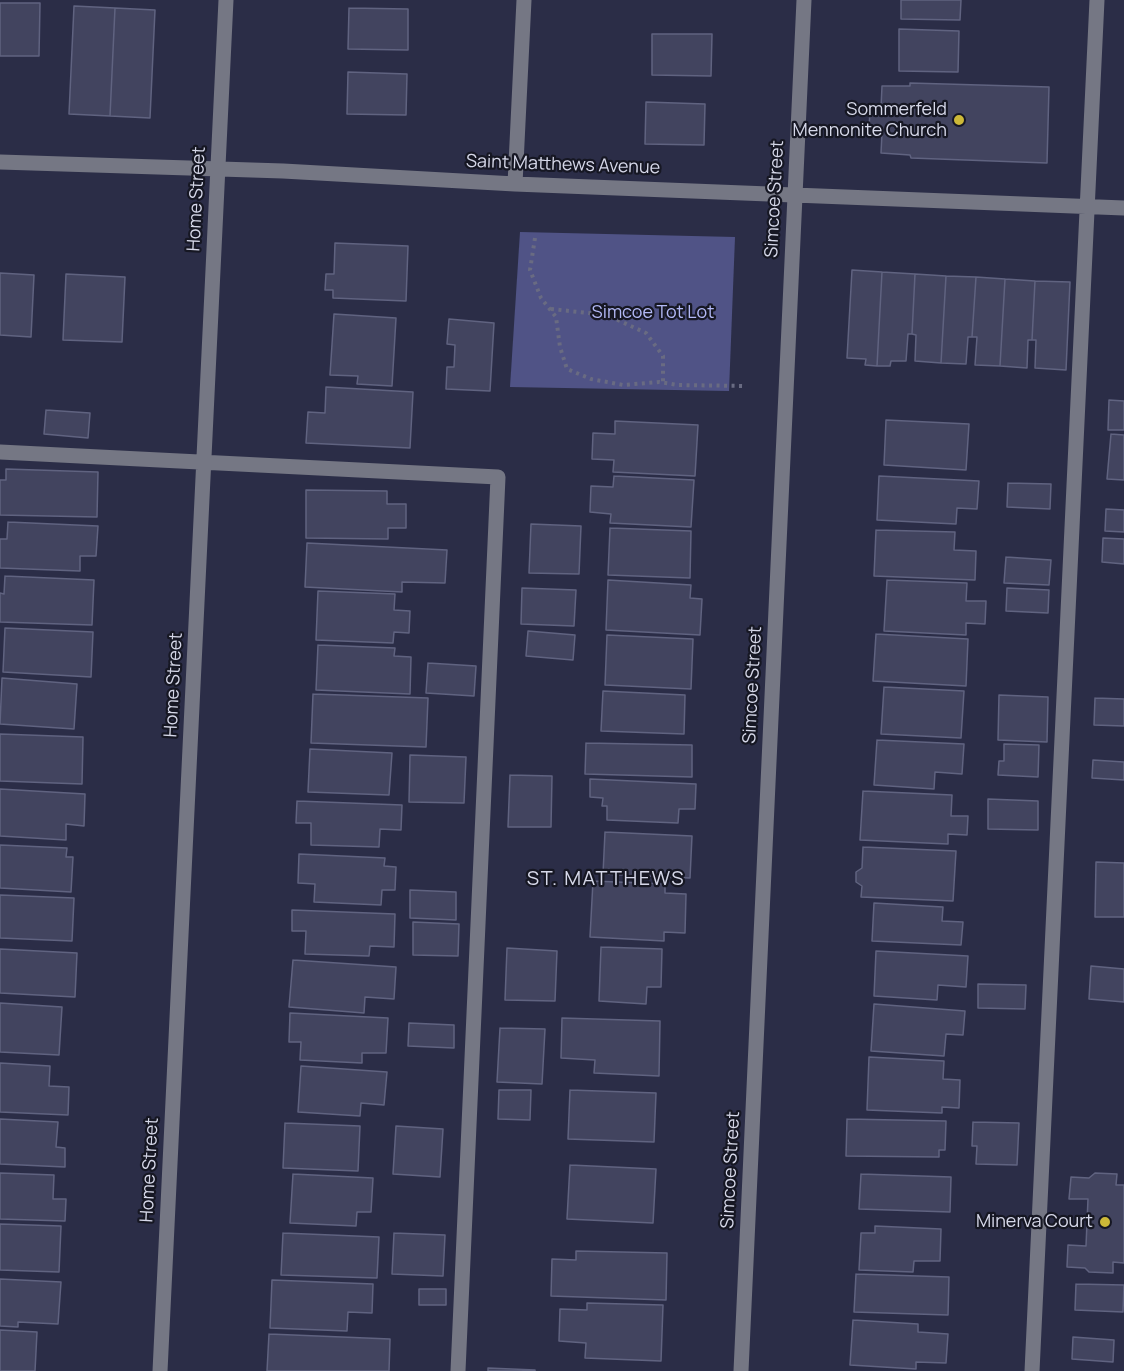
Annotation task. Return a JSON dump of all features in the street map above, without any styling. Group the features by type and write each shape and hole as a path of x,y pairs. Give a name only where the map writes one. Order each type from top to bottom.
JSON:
{"street":[{"name":"Home Street","path":"160,1371 226,0"},
{"path":"515,183 524,0"},
{"name":"Simcoe Street","path":"741,1371 804,0"},
{"path":"1032,1371 1097,0"},
{"name":"Saint Matthews Avenue","path":"0,162 282,171 1124,208"},
{"path":"0,452 498,477 458,1371"}],"path":[{"path":"535,238 530,270 541,298 556,317 560,347 567,369 591,379 623,386 663,383 678,386 745,386"},
{"path":"550,309 607,315 646,333 663,356 663,383"}],"green space":[{"name":"Simcoe Tot Lot","path":"520,232 735,237 729,391 510,387"}],"building":[{"path":"901,0 961,0 960,20 901,19"},
{"path":"0,3 40,3 39,56 0,56"},
{"path":"74,6 115,8 110,116 69,114"},
{"path":"115,8 155,10 150,118 110,116"},
{"path":"349,8 408,9 408,50 348,49"},
{"path":"899,29 959,31 958,72 899,71"},
{"path":"652,34 712,34 711,76 652,75"},
{"path":"348,72 407,74 406,115 347,114"},
{"name":"Sommerfeld Mennonite Church","path":"910,83 1049,87 1047,163 911,158 910,155 881,153 882,133 869,132 870,108 881,108 882,86 910,86"},
{"path":"646,102 705,104 704,145 645,144"},
{"path":"335,243 408,246 406,301 333,298 333,290 325,290 326,274 334,274"},
{"path":"852,270 882,272 877,366 865,365 866,359 847,358"},
{"path":"882,272 915,274 912,334 908,334 906,361 891,361 890,366 877,366"},
{"path":"0,273 34,275 31,337 0,335"},
{"path":"66,274 125,277 122,342 63,340"},
{"path":"915,274 946,276 941,363 915,361 916,335 912,334"},
{"path":"946,276 976,277 972,337 968,337 966,364 941,363"},
{"path":"976,277 1005,279 1000,366 975,365 977,337 972,337"},
{"path":"1005,279 1035,281 1032,340 1028,340 1027,368 1000,366"},
{"path":"1035,281 1070,282 1066,370 1035,368 1036,340 1032,340"},
{"path":"334,314 396,318 392,386 357,384 358,376 330,375"},
{"path":"449,319 494,323 490,391 446,389 447,367 454,367 455,345 447,344"},
{"path":"326,387 413,392 410,448 306,443 308,412 325,413"},
{"path":"1109,400 1124,401 1124,430 1108,430"},
{"path":"46,410 90,413 88,438 44,434"},
{"path":"886,420 969,424 966,470 884,465"},
{"path":"615,421 698,425 695,476 613,472 614,460 592,459 593,433 615,434"},
{"path":"1111,434 1124,435 1124,480 1107,479"},
{"path":"6,469 98,472 97,517 0,515 0,480 6,480"},
{"path":"614,476 694,480 691,527 610,523 611,514 590,512 591,486 613,487"},
{"path":"879,476 979,481 977,509 957,508 956,524 877,520"},
{"path":"1008,483 1051,484 1050,509 1007,507"},
{"path":"306,490 387,491 387,504 406,504 406,528 388,528 388,539 306,538"},
{"path":"1106,509 1124,510 1124,532 1105,531"},
{"path":"8,522 98,526 96,556 80,556 80,571 0,568 0,539 7,539"},
{"path":"531,524 581,526 579,574 529,573"},
{"path":"610,528 691,531 690,578 608,575"},
{"path":"876,530 955,532 954,550 976,551 975,580 874,576"},
{"path":"1103,538 1124,539 1124,564 1102,562"},
{"path":"307,543 447,550 445,583 402,582 402,592 305,587"},
{"path":"1006,557 1051,560 1049,585 1004,583"},
{"path":"5,576 94,580 92,625 0,622 0,593 4,594"},
{"path":"608,580 691,585 690,598 702,599 700,635 606,630"},
{"path":"887,580 967,583 966,601 986,601 985,624 966,623 966,635 884,631"},
{"path":"522,588 576,590 574,626 521,624"},
{"path":"1007,588 1049,590 1048,613 1006,611"},
{"path":"318,591 395,594 394,610 410,611 409,633 394,632 393,643 316,640"},
{"path":"5,628 93,632 91,677 3,672"},
{"path":"528,631 575,635 573,660 526,656"},
{"path":"876,634 968,639 966,686 873,681"},
{"path":"607,635 693,639 691,689 605,685"},
{"path":"318,645 395,648 394,656 411,657 410,694 316,690"},
{"path":"428,663 476,666 474,696 426,693"},
{"path":"2,678 77,684 74,729 0,724"},
{"path":"884,687 964,691 961,738 881,734"},
{"path":"603,691 685,695 684,734 601,731"},
{"path":"313,694 428,698 426,747 311,743"},
{"path":"999,695 1048,697 1047,742 998,740"},
{"path":"1095,698 1124,699 1124,726 1094,725"},
{"path":"0,734 83,737 82,784 0,781"},
{"path":"877,740 964,744 962,774 935,772 934,789 874,785"},
{"path":"586,743 692,745 692,777 585,774"},
{"path":"1004,744 1039,745 1038,777 998,775 999,761 1004,761"},
{"path":"310,749 392,753 389,795 308,792"},
{"path":"410,755 466,757 464,803 409,802"},
{"path":"1093,760 1124,762 1124,780 1092,778"},
{"path":"510,775 552,776 551,827 508,827"},
{"path":"590,779 696,784 695,809 679,809 678,823 607,820 607,806 602,806 603,798 590,797"},
{"path":"0,789 85,794 84,826 66,824 66,840 0,836"},
{"path":"863,791 952,795 951,816 968,816 967,835 948,834 948,844 860,840"},
{"path":"988,799 1038,801 1038,830 988,829"},
{"path":"297,801 402,805 401,830 380,829 379,847 311,845 311,823 296,823"},
{"path":"605,832 692,836 690,878 603,874"},
{"path":"0,845 67,848 66,857 73,857 71,892 0,888"},
{"path":"863,847 956,851 953,901 861,897 862,886 856,882 856,872 862,868"},
{"path":"299,854 385,858 384,866 396,867 395,890 382,890 381,905 314,902 315,884 298,883"},
{"path":"1096,862 1124,863 1124,917 1095,917"},
{"path":"593,881 665,884 665,893 686,894 685,933 664,932 664,941 590,937"},
{"path":"410,890 456,892 456,920 410,918"},
{"path":"0,895 74,898 72,941 0,938"},
{"path":"874,903 943,907 942,921 963,922 961,945 872,941"},
{"path":"292,910 395,914 394,947 370,946 369,956 305,954 306,931 292,931"},
{"path":"413,922 459,924 458,956 413,955"},
{"path":"601,947 662,949 661,987 647,987 646,1004 599,1001"},
{"path":"507,948 557,951 555,1001 505,1000"},
{"path":"0,949 77,953 75,997 0,993"},
{"path":"876,951 968,956 966,987 938,985 937,1000 874,996"},
{"path":"293,960 396,967 394,999 365,997 364,1013 289,1007"},
{"path":"1091,966 1124,969 1124,1002 1089,999"},
{"path":"978,984 1026,985 1025,1009 978,1008"},
{"path":"0,1003 62,1007 59,1055 0,1052"},
{"path":"874,1004 965,1011 963,1035 946,1034 944,1056 871,1051"},
{"path":"290,1013 388,1018 386,1053 362,1053 362,1063 300,1060 301,1042 289,1042"},
{"path":"562,1018 660,1021 659,1076 594,1073 595,1060 561,1058"},
{"path":"409,1023 454,1025 454,1048 408,1046"},
{"path":"500,1028 545,1029 542,1084 497,1082"},
{"path":"869,1057 944,1061 943,1079 960,1080 959,1108 942,1107 942,1113 867,1110"},
{"path":"0,1063 50,1066 49,1086 69,1087 68,1115 0,1112"},
{"path":"301,1066 387,1072 384,1105 361,1103 360,1116 298,1112"},
{"path":"499,1090 531,1090 530,1120 498,1119"},
{"path":"570,1090 656,1093 654,1142 568,1139"},
{"path":"0,1119 58,1122 56,1147 65,1148 65,1167 0,1164"},
{"path":"847,1119 946,1121 945,1150 939,1150 939,1157 846,1156"},
{"path":"973,1122 1019,1123 1017,1165 976,1164 977,1146 972,1146"},
{"path":"285,1123 360,1126 358,1171 283,1168"},
{"path":"396,1126 443,1129 440,1177 393,1174"},
{"path":"570,1165 656,1169 653,1223 567,1219"},
{"path":"0,1173 54,1175 53,1199 66,1199 65,1221 0,1219"},
{"name":"Minerva Court","path":"1095,1173 1117,1174 1116,1185 1124,1185 1124,1263 1113,1262 1113,1273 1089,1272 1085,1268 1067,1267 1068,1245 1086,1246 1088,1199 1069,1199 1071,1177 1089,1178"},
{"path":"293,1174 373,1178 371,1212 357,1212 356,1226 290,1223"},
{"path":"861,1174 951,1177 950,1212 859,1209"},
{"path":"0,1224 61,1226 59,1272 0,1270"},
{"path":"875,1226 941,1229 940,1261 914,1261 913,1272 859,1270 861,1233 875,1233"},
{"path":"283,1233 379,1237 377,1278 281,1275"},
{"path":"394,1233 445,1235 443,1276 392,1274"},
{"path":"576,1251 667,1253 666,1300 551,1296 552,1259 576,1260"},
{"path":"856,1274 949,1277 948,1315 854,1312"},
{"path":"0,1279 61,1282 58,1324 18,1322 18,1327 0,1326"},
{"path":"272,1280 373,1284 372,1313 348,1312 347,1331 270,1328"},
{"path":"1076,1284 1124,1285 1123,1312 1075,1310"},
{"path":"419,1289 446,1289 446,1305 419,1305"},
{"path":"587,1303 663,1305 661,1361 585,1358 586,1343 559,1341 560,1309 587,1310"},
{"path":"853,1320 918,1324 918,1332 948,1334 946,1363 916,1362 916,1369 850,1365"},
{"path":"0,1330 37,1332 35,1371 0,1371"},
{"path":"269,1334 390,1339 389,1371 267,1371"},
{"path":"1073,1337 1114,1340 1113,1362 1072,1359"},
{"path":"488,1368 535,1370 535,1371 488,1371"}],"place":[{"name":"Sommerfeld Mennonite Church","path":"959,120"},
{"name":"Minerva Court","path":"1105,1222"}],"district":[{"name":"ST. MATTHEWS","path":"606,879"}]}
